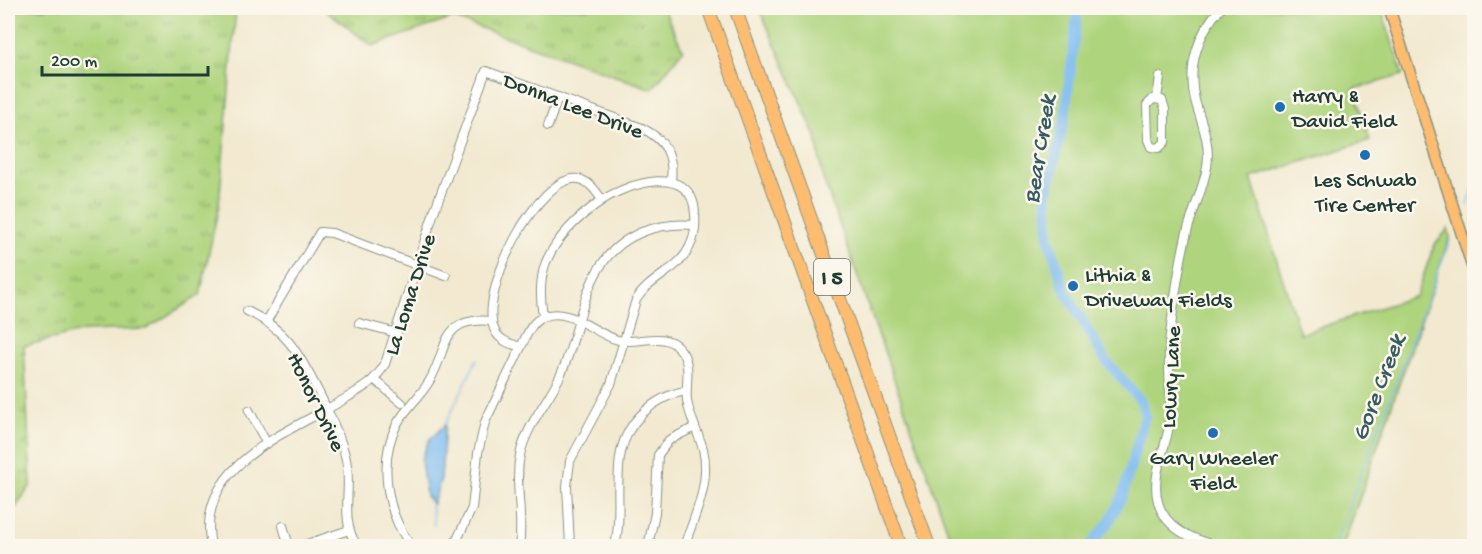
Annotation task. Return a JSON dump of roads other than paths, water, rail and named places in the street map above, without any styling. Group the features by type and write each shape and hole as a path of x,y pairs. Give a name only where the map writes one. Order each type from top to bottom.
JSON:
{"highway":[{"name":"I 5","path":"708,8 901,546"},
{"name":"I 5","path":"735,8 929,546"}],"main road":[{"path":"1389,8 1474,272"}],"street":[{"name":"Lowry Lane","path":"1216,546 1190,538 1172,526 1161,511 1156,488 1170,418 1169,340 1172,317 1187,232 1206,174 1208,157 1205,131 1194,94 1193,67 1203,35 1221,8"},
{"name":"Donna Lee Drive","path":"486,71 642,128 660,138 672,162 671,181"},
{"name":"La Loma Drive","path":"211,546 210,516 222,484 240,462 374,379 389,356 434,212 486,71"},
{"path":"1158,99 1160,77"},
{"path":"548,126 558,97"},
{"path":"1158,99 1164,103 1165,109 1165,142 1161,147 1156,148 1148,145 1147,111 1150,102 1158,99"},
{"path":"521,347 498,335 492,321 498,272 512,241 528,216 565,181 578,179 590,185 602,200"},
{"path":"543,316 541,280 550,253 564,234 602,200 641,184 671,181 686,189 691,195 695,225 691,244 684,257 643,289 636,300 611,384 570,461 567,486 570,546"},
{"path":"519,546 518,475 522,445 530,424 561,374 593,277 602,261 627,238 660,225 695,225"},
{"path":"267,322 320,232 332,233 446,276"},
{"name":"Honor Drive","path":"247,311 267,322 293,348 326,410 347,463 346,514 357,546"},
{"path":"454,546 472,508 478,453 485,422 532,325 543,316 560,314 624,341 658,339 676,345 683,354 688,366 686,391 705,459 704,482 684,546"},
{"path":"412,546 401,530 390,499 388,450 391,438 404,413 432,377 446,338 452,330 467,322 492,321"},
{"path":"359,323 397,333"},
{"path":"374,379 402,403"},
{"path":"615,546 620,512 617,472 624,437 635,420 651,405 674,393 686,391"},
{"path":"249,410 267,444"},
{"path":"648,546 655,513 658,455 669,440 695,427"},
{"path":"283,526 289,546"},
{"path":"301,546 350,530"}],"water":[{"path":"445,425 441,478 433,504 426,496 421,460 429,440"}],"waterway":[{"name":"Bear Creek","path":"1078,8 1065,118 1047,193 1049,239 1065,291 1106,361 1141,401 1145,416 1122,497 1109,522 1090,546"},
{"name":"Gore Creek","path":"1467,205 1474,188"},
{"name":"Gore Creek","path":"1334,546 1450,240"},
{"path":"445,425 477,359"},
{"path":"431,504 434,525"}],"place":[{"name":"Harry & David Field","path":"1280,107"},
{"name":"Les Schwab Tire Center","path":"1365,155"},
{"name":"Lithia & Driveway Fields","path":"1073,286"},
{"name":"Gary Wheeler Field","path":"1213,433"}]}
